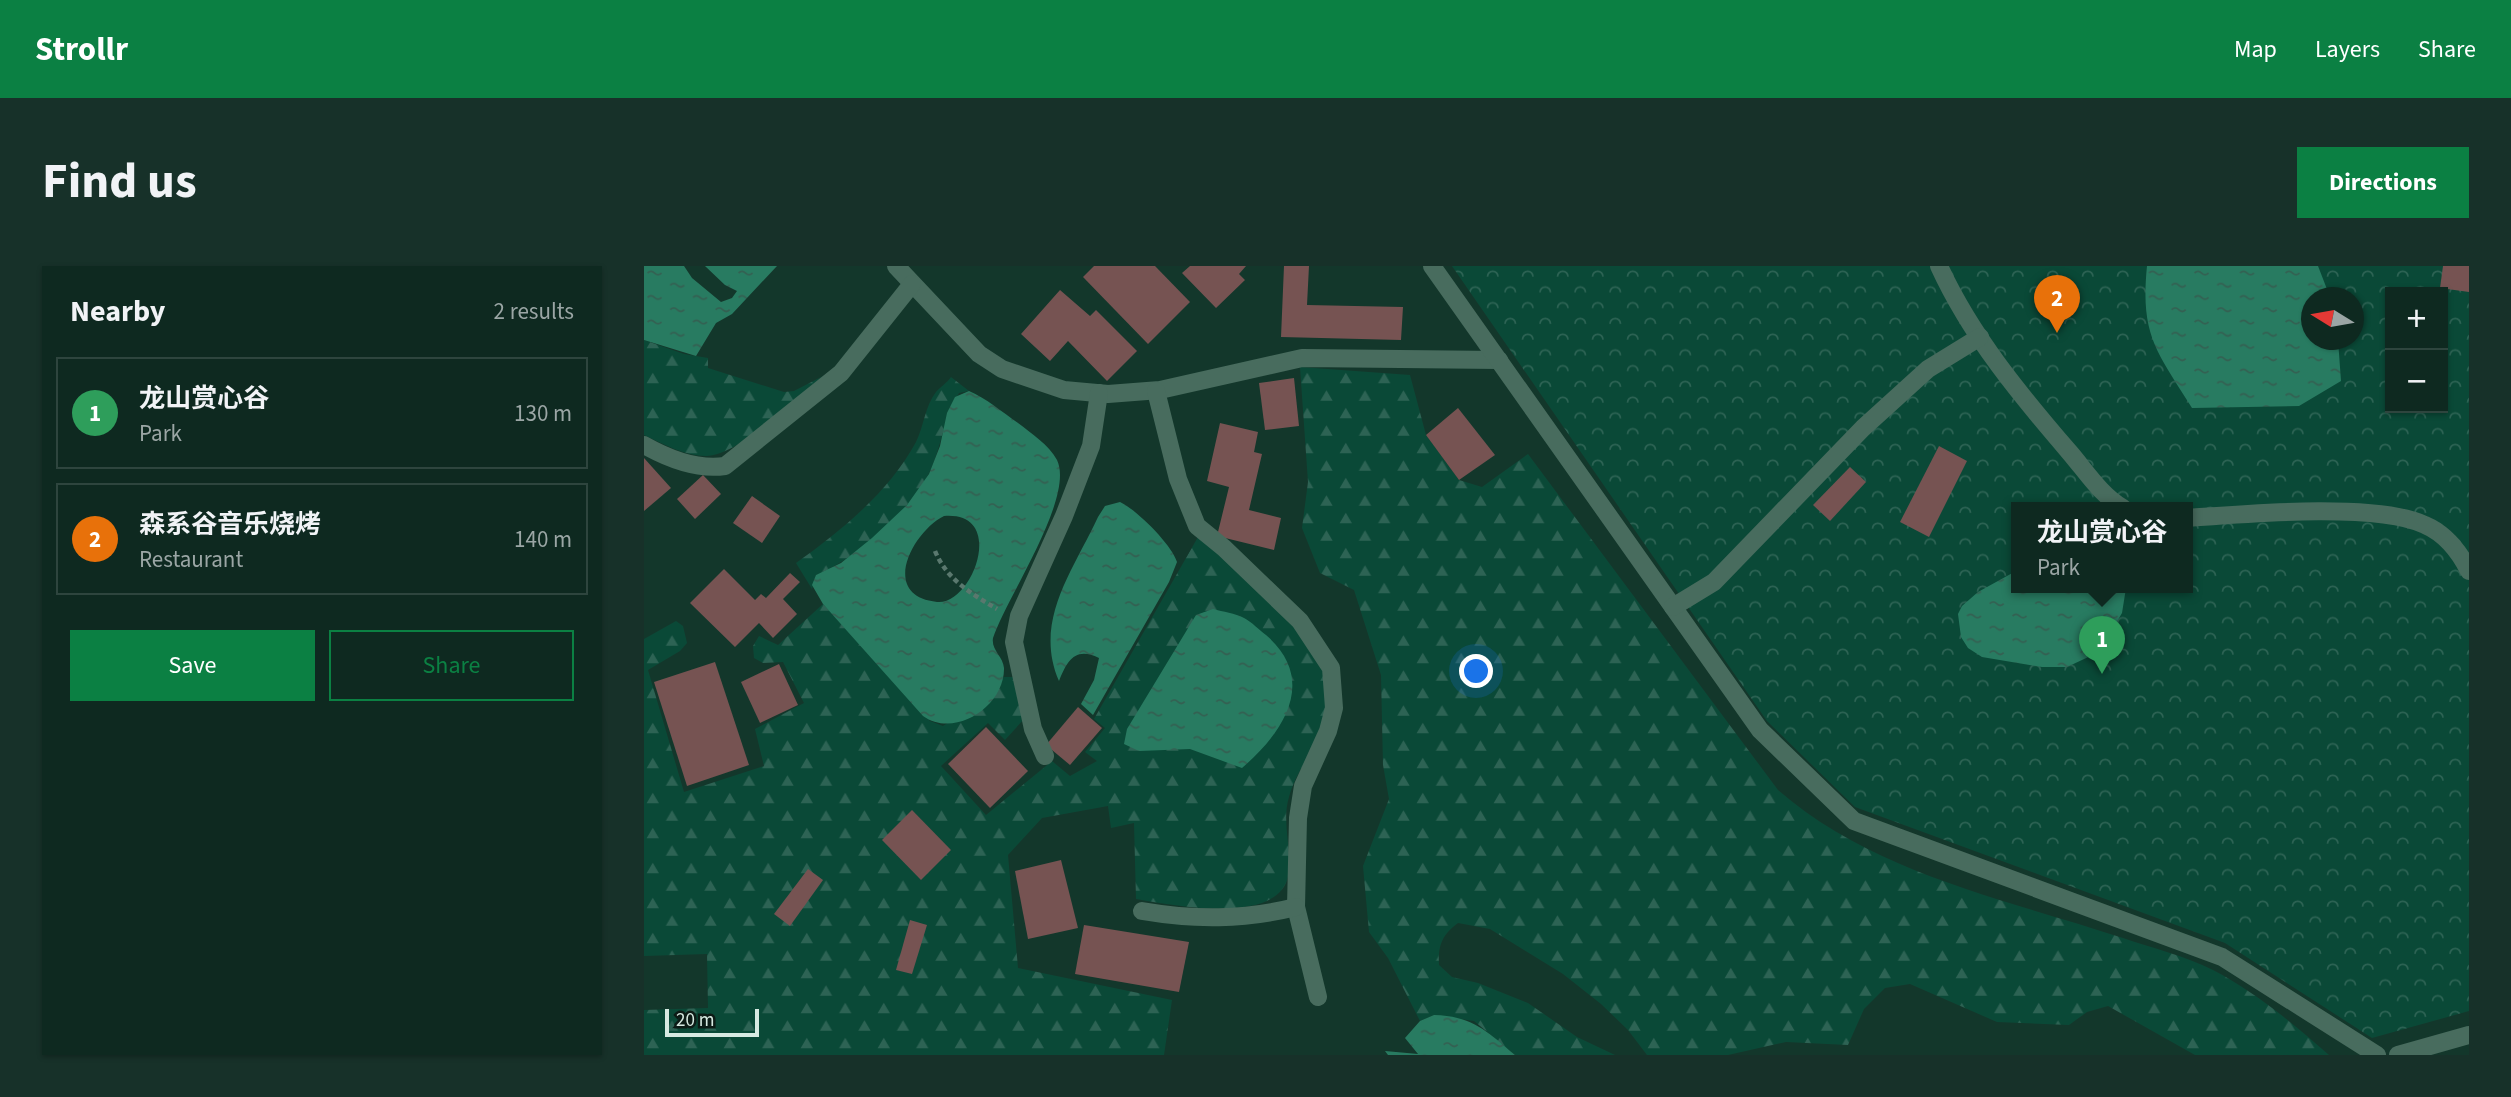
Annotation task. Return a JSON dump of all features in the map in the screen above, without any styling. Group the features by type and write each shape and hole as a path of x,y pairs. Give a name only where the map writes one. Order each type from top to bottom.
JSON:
{"street":[{"path":"896,266 978,354 1002,369 1063,390 1099,393 1156,391 1302,358 1499,360"},
{"path":"1432,266 1760,730 1854,821 2222,957 2377,1055"},
{"path":"1939,266 1957,305 2027,402 2103,492 2116,502"},
{"path":"644,445 665,457 725,466 841,373 912,284"},
{"path":"1673,607 1714,582 1863,428 1919,377 1963,345 1980,337"},
{"path":"1156,391 1178,479 1197,526 1224,548 1300,621 1331,668 1334,708 1299,801 1296,906 1318,997"},
{"path":"1045,757 1032,729 1014,642 1019,617 1059,528 1091,446 1099,393"},
{"path":"2193,518 2267,512 2398,517 2424,524 2444,536 2469,571"},
{"path":"1142,911 1220,919 1255,917 1296,906"},
{"path":"2399,1055 2469,1035"}],"path":[{"path":"935,551 947,572 967,591 999,610 1019,617"}],"green space":[{"path":"1452,266 2469,266 2469,1011 2372,1038 2225,943 1855,807 1767,721"},
{"path":"644,340 684,354 708,358 708,368 784,392 794,391 823,376 767,424 734,446 706,456 690,454 644,435"},
{"path":"1300,367 1410,375 1426,435 1459,480 1482,487 1528,454 1778,790 1815,819 1855,843 1942,880 2202,965 2259,998 2329,1055 2195,1055 2108,1006 2087,1012 2069,1025 1997,1022 1910,984 1885,988 1864,1009 1848,1045 1786,1042 1728,1055 1647,1055 1628,1030 1563,974 1490,929 1458,923 1445,936 1439,952 1439,965 1452,977 1478,983 1528,1003 1577,1037 1615,1055 1515,1055 1474,1021 1434,1015 1420,1021 1388,958 1369,932 1363,866 1389,799 1383,765 1381,675 1354,590 1320,573 1302,528 1308,482"},
{"path":"951,377 969,391 959,393 954,402 935,460 923,484 882,531 848,557 816,575 812,589 796,563 847,524 878,494 916,442 932,398"},
{"path":"1198,537 1262,590 1284,612 1304,635 1319,660 1327,684 1328,709 1321,732 1289,797 1286,817 1289,866 1288,876 1280,892 1265,902 1245,907 1197,908 1136,899 1134,823 1111,828 1108,806 1042,818 1008,855 1018,968 1172,1000 1164,1055 644,1055 644,1010 708,1008 707,954 644,956 644,639 676,621 683,626 687,643 680,651 648,670 684,792 764,766 755,729 804,703 783,662 763,663 754,658 753,646 759,636 778,645 823,604 930,721 943,726 1000,688 1003,677 1013,677 1024,719 1005,740 988,723 941,766 986,815 1052,761 1070,776 1097,761 1085,752 1105,728 1094,719"}],"water":[{"path":"644,266 684,266 692,278 721,302 732,298 737,291 725,285 705,266 777,266 732,314 716,323 696,356 644,340"},
{"path":"2147,266 2318,266 2326,287 2301,287 2301,350 2339,350 2341,381 2299,406 2192,408 2154,342 2146,310"},
{"path":"969,391 988,401 1028,431 1054,455 1060,477 1048,522 993,638 1004,668 1002,682 996,695 976,715 949,724 923,716 823,604 812,585 816,575 841,563 907,505 929,474 940,446 947,413 955,397","holes":["944,516 964,518 975,528 979,542 978,559 971,575 962,590 950,599 937,602 919,597 909,588 905,576 912,549 921,535"]},
{"path":"1120,502 1153,529 1177,562 1169,582 1093,715 1081,704 1094,680 1099,658 1084,654 1073,657 1059,681 1052,659 1053,617 1068,577 1098,517 1105,506"},
{"path":"2011,574 2011,593 2125,593 2122,613 2099,652 2067,667 2042,667 1982,657 1968,648 1961,637 1958,614 1962,606 1978,592"},
{"path":"1213,609 1247,620 1282,652 1290,670 1292,687 1282,722 1271,738 1242,768 1190,749 1139,751 1124,744 1127,729 1196,615"},
{"path":"1434,1015 1459,1018 1478,1026 1515,1055 1388,1055 1385,1051 1418,1054 1405,1038 1420,1021"}],"building":[{"path":"1094,266 1155,266 1190,302 1148,344 1083,277"},
{"path":"1190,266 1246,266 1239,274 1245,280 1216,308 1182,273"},
{"path":"1284,266 1309,266 1307,305 1403,307 1401,340 1281,337"},
{"path":"2443,266 2469,266 2469,292 2440,287"},
{"path":"1060,290 1090,316 1096,310 1137,351 1107,381 1068,341 1050,361 1021,334"},
{"path":"1294,378 1299,426 1265,430 1259,383"},
{"path":"1458,408 1495,455 1459,480 1426,435"},
{"path":"1220,423 1258,432 1254,452 1262,454 1249,510 1281,518 1274,550 1217,536 1229,487 1207,481"},
{"path":"1939,446 1967,461 1929,537 1900,522"},
{"path":"644,458 671,488 644,511"},
{"path":"1850,467 1866,482 1830,521 1813,505"},
{"path":"703,475 721,494 695,519 677,499"},
{"path":"752,496 780,516 762,543 733,523"},
{"path":"724,569 755,600 761,594 766,598 790,573 800,582 783,599 797,614 773,638 759,623 735,647 690,603"},
{"path":"715,662 749,765 687,786 654,682"},
{"path":"779,664 798,705 760,723 741,682"},
{"path":"1078,707 1102,728 1070,765 1046,745"},
{"path":"986,727 1028,771 990,808 948,764"},
{"path":"912,810 951,850 921,880 882,840"},
{"path":"1061,860 1078,928 1028,939 1015,871"},
{"path":"808,869 823,880 790,926 774,914"},
{"path":"910,920 927,925 912,974 896,970"},
{"path":"1084,925 1189,942 1179,992 1075,974"}],"place":[{"name":"森系谷音乐烧烤","path":"2057,333"},
{"name":"龙山赏心谷","path":"2102,674"}]}
